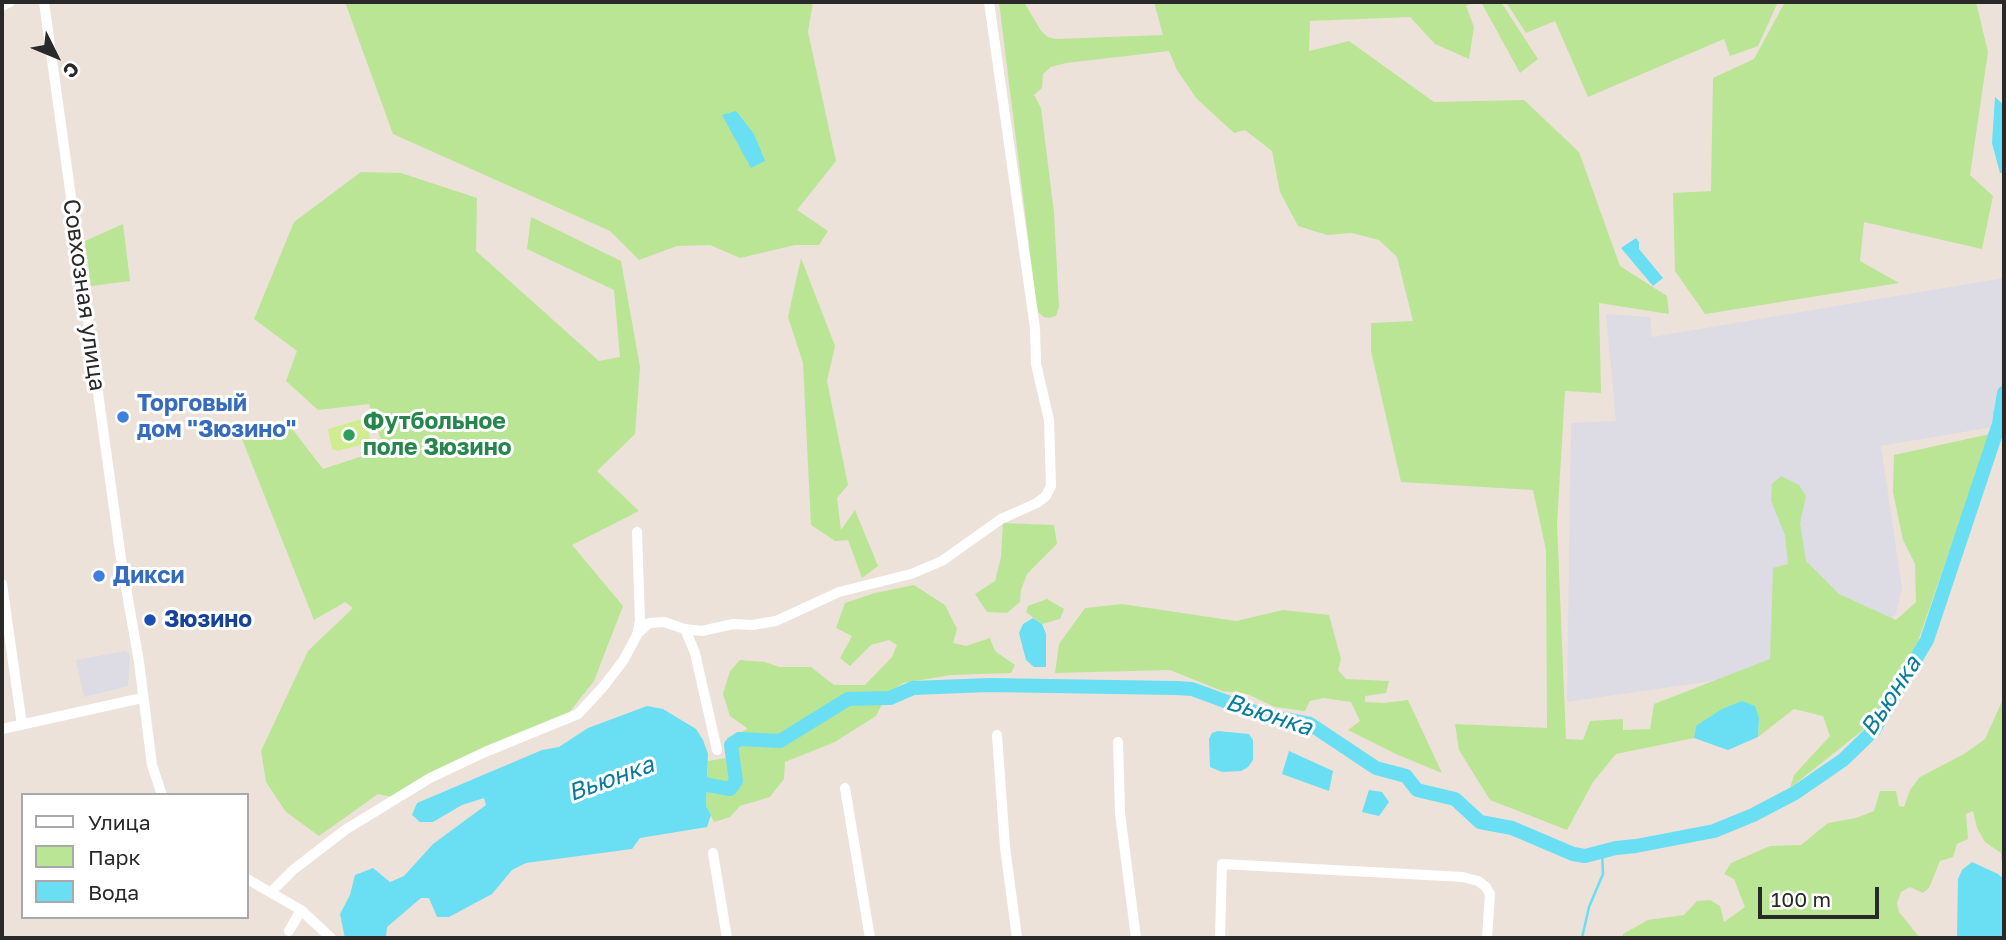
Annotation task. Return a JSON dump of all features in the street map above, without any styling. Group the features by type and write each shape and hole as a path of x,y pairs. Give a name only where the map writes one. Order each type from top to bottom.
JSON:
{"street":[{"path":"2,6 10,2"},
{"name":"Совхозная улица","path":"44,2 121,559 139,662 152,765 161,793"},
{"path":"637,635 649,623 664,622 702,631 733,624 752,625 776,621 839,592 911,574 942,561 1001,519 1037,503 1046,496 1051,486 1049,420 1036,364 1035,328 989,2"},
{"path":"272,891 293,870 345,830 430,778 578,714 623,661 637,635 640,621 637,532"},
{"path":"2,584 22,725"},
{"path":"685,629 695,653 718,750"},
{"path":"2,729 142,698"},
{"path":"997,736 1005,848 1017,938"},
{"path":"1118,742 1119,813 1136,938"},
{"path":"845,788 870,938"},
{"path":"713,853 727,938"},
{"path":"1220,938 1223,864 1463,877 1478,881 1490,894 1487,938"},
{"path":"248,879 302,910 331,938"},
{"path":"289,931 302,910"}],"shaded area":[{"path":"2004,278 2004,425 1881,446 1902,588 1896,614 1858,650 1809,667 1567,702 1571,423 1616,421 1606,314 1650,317 1652,337"},
{"path":"125,651 130,654 128,686 84,697 76,660"}],"green space":[{"path":"345,2 813,2 808,32 836,161 797,210 828,231 819,245 795,245 740,258 710,245 677,246 639,260 610,231 393,134"},
{"path":"999,2 1024,2 1041,31 1056,39 1163,35 1154,2 1473,2 1466,6 1474,27 1469,59 1435,44 1410,17 1310,21 1309,51 1349,41 1434,102 1524,100 1579,152 1620,266 1667,296 1669,314 1599,303 1601,393 1565,391 1557,524 1566,739 1583,740 1590,721 1623,719 1623,730 1650,729 1654,704 1770,659 1773,568 1788,564 1785,535 1771,501 1772,484 1781,476 1799,485 1806,496 1800,523 1806,561 1839,594 1896,620 1916,602 1915,564 1903,540 1893,492 1894,455 1990,434 1917,644 1868,726 1790,788 1794,775 1830,736 1823,716 1794,709 1758,737 1759,718 1696,726 1694,738 1616,754 1593,782 1567,830 1490,800 1459,750 1455,724 1547,728 1546,550 1533,490 1401,482 1371,351 1371,323 1413,321 1397,257 1379,240 1352,233 1327,235 1298,226 1280,192 1272,151 1245,130 1234,133 1197,99 1177,70 1169,51 1066,63 1051,67 1043,74 1042,88 1034,95 1041,108 1054,213 1059,307 1056,316 1044,317 1038,312 1036,301"},
{"path":"1481,2 1501,2 1538,59 1520,73"},
{"path":"1506,2 1778,2 1758,46 1730,56 1724,39 1588,97 1555,21 1526,33"},
{"path":"1785,2 1976,2 1988,52 1970,175 1993,196 1982,249 1864,222 1860,261 1899,283 1705,314 1675,271 1673,193 1711,191 1713,78 1754,59"},
{"path":"361,172 401,173 477,198 476,251 599,361 620,357 614,290 527,249 531,217 621,261 640,367 635,434 597,471 639,511 572,545 623,606 594,681 564,719 397,798 378,794 319,836 286,812 266,782 261,751 308,651 353,608 345,602 314,620 238,429 290,426 323,469 384,449 369,404 318,410 286,381 297,351 254,319 294,222"},
{"path":"123,224 130,281 91,286 85,241"},
{"path":"801,258 835,346 827,381 848,485 837,498 841,530 855,510 878,566 862,578 848,540 835,541 811,525 803,363 788,317"},
{"name":"Футбольное поле Зюзино","path":"362,419 367,422 371,442 338,451 332,449 328,429"},
{"path":"1003,523 1054,525 1057,544 1027,574 1020,602 1007,613 987,612 975,594 995,581 1001,557"},
{"path":"914,585 945,605 957,629 953,643 966,646 990,638 995,651 1015,665 1011,673 951,675 903,683 887,694 876,716 835,742 785,762 784,779 770,797 740,806 730,817 714,822 706,806 708,761 726,758 727,738 748,729 730,716 723,694 730,671 740,660 765,662 779,667 811,667 834,685 865,685 892,657 897,645 889,640 871,645 850,666 840,658 852,636 836,628 845,603 875,593"},
{"path":"1047,599 1064,609 1060,619 1042,624 1026,612 1028,606"},
{"path":"1122,604 1236,621 1283,610 1329,615 1341,659 1338,670 1346,679 1389,681 1386,693 1365,696 1365,702 1408,700 1442,773 1348,730 1360,721 1351,702 1324,698 1310,701 1305,711 1275,707 1247,694 1222,691 1170,670 1055,673 1059,644 1085,608"},
{"path":"2004,697 2004,862 2001,853 1985,842 1977,828 1973,811 1966,814 1968,839 1957,844 1953,857 1940,861 1929,888 1923,893 1910,887 1901,892 1897,903 1899,912 1920,938 1622,938 1623,934 1648,920 1684,915 1697,901 1710,900 1720,906 1724,922 1745,907 1734,879 1724,874 1731,863 1770,846 1801,845 1828,823 1856,818 1874,811 1880,791 1896,791 1899,806 1904,807 1910,790 1920,777 1964,754 1985,739"}],"water":[{"path":"1995,97 2004,105 2004,173 2000,173 1992,143"},
{"path":"736,111 754,134 765,161 751,168 722,115"},
{"path":"1636,238 1639,249 1663,278 1653,286 1621,248"},
{"path":"2004,369 2004,410 1999,424 1993,413 2000,398"},
{"path":"1033,618 1042,624 1046,634 1046,667 1034,667 1026,660 1019,633 1023,624"},
{"path":"1742,701 1755,706 1759,718 1758,737 1728,750 1694,738 1696,726 1722,709"},
{"path":"647,706 663,709 696,729 703,740 708,754 706,806 711,815 707,827 640,838 632,849 526,863 512,870 492,894 449,917 437,917 429,898 421,898 387,927 386,938 345,938 340,914 350,895 355,875 373,868 390,882 404,876 433,844 486,805 484,798 462,805 433,822 420,822 412,815 417,803 542,750 559,747 588,728"},
{"path":"1218,731 1249,734 1253,740 1253,760 1248,767 1241,771 1222,772 1210,767 1209,739 1212,733"},
{"path":"1289,751 1333,771 1329,791 1282,774"},
{"path":"1369,790 1382,792 1389,802 1379,816 1362,812"},
{"path":"1972,862 2004,879 2004,938 1957,938 1958,879 1962,870"}],"waterway":[{"name":"Вьюнка","path":"693,777 708,785 730,789 736,781 731,745 739,739 780,741 848,699 890,698 913,688 989,685 1176,688 1192,689 1263,715 1310,724 1376,768 1406,776 1417,790 1455,799 1480,822 1512,828 1573,854 1585,856 1714,831 1795,793 1843,760 1874,730 1927,640 1999,424 2004,393"},
{"path":"1582,938 1589,907 1603,874 1602,851"}],"place":[{"name":"Торговый дом \"Зюзино\"","path":"123,417"},
{"name":"Футбольное поле Зюзино","path":"349,435"},
{"name":"Дикси","path":"99,576"},
{"name":"Зюзино","path":"150,620"}]}
